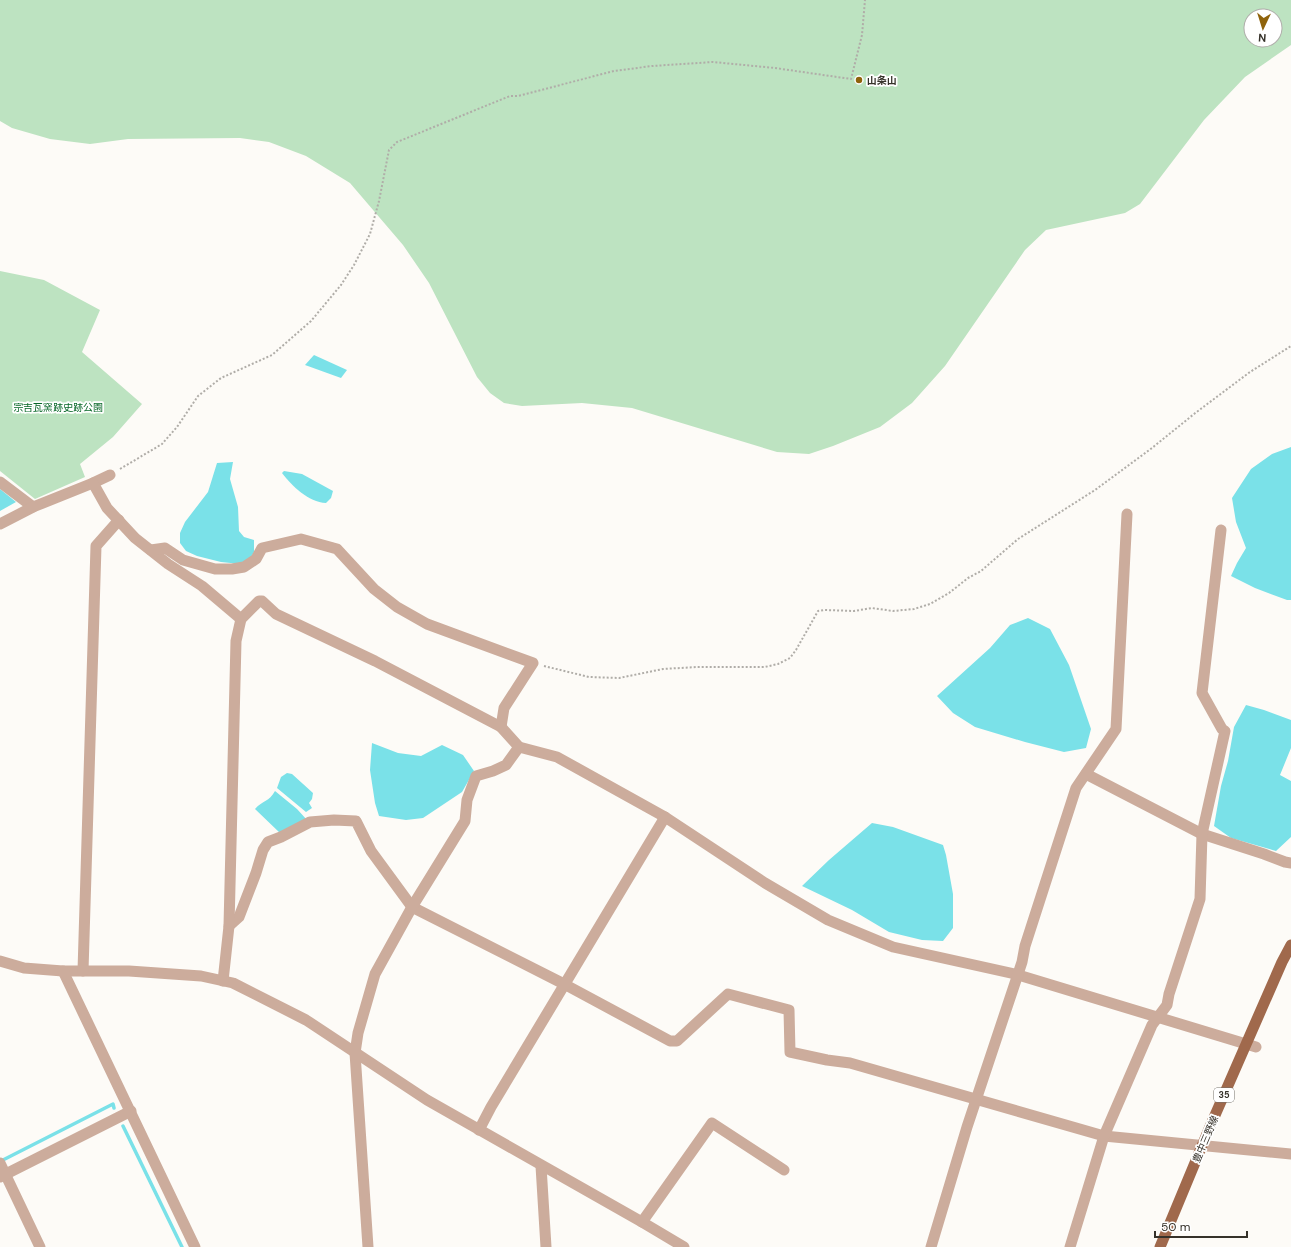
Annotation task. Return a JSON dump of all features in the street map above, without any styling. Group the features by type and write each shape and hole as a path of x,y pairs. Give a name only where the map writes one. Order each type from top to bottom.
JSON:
{"main road":[{"name":"豊中三野線","path":"1160,1247 1202,1145 1251,1046 1282,962 1291,945"}],"street":[{"path":"0,524 34,507 110,475"},
{"path":"0,482 34,507"},
{"path":"93,483 107,508 136,538 168,564 202,586 241,619"},
{"path":"931,1247 964,1135 1018,975 1025,946 1076,788 1116,729 1127,514"},
{"path":"83,971 96,546 119,520"},
{"path":"1070,1247 1104,1136 1152,1025 1168,1006 1170,994 1200,899 1202,834 1225,731 1222,729 1202,693 1221,530"},
{"path":"151,550 165,548 183,560 215,569 232,569 244,567 256,559 262,548 301,538 337,549 374,589 397,607 427,624 533,663 504,708 500,727"},
{"path":"223,980 229,926 236,641 241,619 260,601 262,601 276,614 375,661 500,727 519,746 557,756 665,817 766,883 828,920 893,947 1018,975 1251,1046"},
{"path":"368,1247 355,1053 358,1033 375,974 412,907 465,821 467,800 476,776 506,765 519,746"},
{"path":"1086,774 1202,834 1291,863"},
{"path":"479,1130 491,1107 564,984 665,817"},
{"path":"229,926 238,917 256,873 263,850 268,842 310,822 334,820 356,821 371,851 412,907 564,984 670,1041 677,1041 728,994 789,1010 790,1052 850,1063 1104,1136 1291,1154"},
{"path":"0,961 24,968 63,971 129,971 201,976 233,983 306,1020 427,1100 684,1247"},
{"path":"63,971 195,1247"},
{"path":"40,1247 2,1171 130,1111"},
{"path":"642,1222 712,1123 784,1170"},
{"path":"541,1166 546,1247"}],"path":[{"path":"110,475 162,444 177,427 198,396 204,391 221,378 272,355 311,321 341,285 354,266 370,234 380,201 389,150 397,142 510,96 518,96 614,71 652,66 713,62 775,68 851,79 862,35 865,0"},
{"path":"533,663 589,677 619,678 662,669 765,667 778,664 790,658 818,611 854,611 872,608 893,611 914,609 930,604 981,571 1018,539 1095,490 1250,372 1291,346"}],"green space":[{"path":"0,0 1291,0 1291,45 1245,77 1204,120 1140,204 1125,213 1046,230 1025,250 945,366 912,403 880,427 809,454 777,452 632,408 582,403 522,406 504,403 490,393 477,377 429,283 403,245 350,183 306,156 269,142 240,138 128,139 90,144 50,139 12,128 0,121"},
{"name":"宗吉瓦窯跡史跡公園","path":"0,271 44,280 100,310 82,352 142,404 113,437 80,464 85,477 35,499 0,471"}],"water":[{"path":"314,355 347,370 341,378 305,365"},
{"path":"1291,447 1291,600 1287,600 1255,588 1231,576 1246,548 1236,522 1232,498 1251,469 1272,454"},
{"path":"233,462 230,479 238,507 239,531 244,537 254,540 254,552 250,559 240,564 221,562 197,556 186,551 180,543 180,533 185,522 208,492 217,463"},
{"path":"284,471 302,474 333,491 331,498 326,503 313,500 296,488 286,478 282,473"},
{"path":"0,489 16,502 0,511"},
{"path":"1028,618 1050,629 1069,665 1091,729 1086,748 1064,752 975,727 953,713 937,696 990,648 1010,625"},
{"path":"1246,705 1291,720 1291,748 1280,775 1291,781 1291,837 1276,851 1231,838 1214,826 1234,727"},
{"path":"372,743 398,753 421,756 442,745 463,755 474,771 462,792 423,818 406,820 379,816 375,803 370,770"},
{"path":"287,773 292,774 313,793 312,799 309,803 312,808 306,812 277,788 281,777"},
{"path":"275,791 297,809 307,820 280,833 255,809 268,799"},
{"path":"872,823 893,827 943,845 953,894 953,928 943,941 922,940 889,932 852,910 802,886 829,860"}],"waterway":[{"path":"1,1161 113,1104 114,1108"},
{"path":"123,1126 182,1247"}],"place":[{"name":"山条山","path":"859,80"}]}
